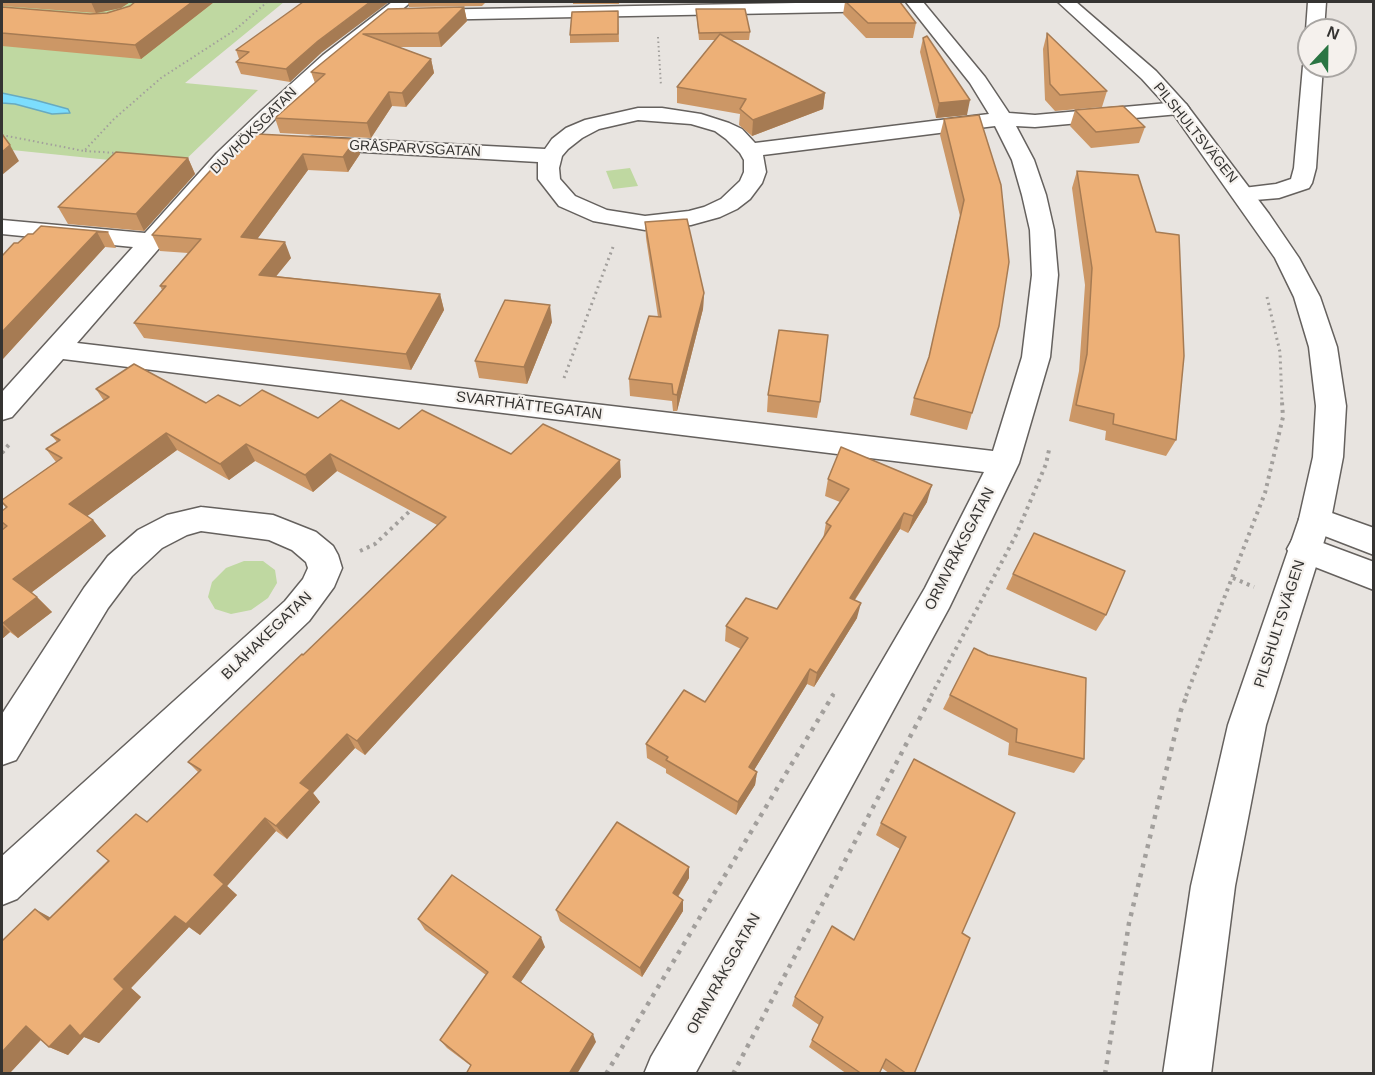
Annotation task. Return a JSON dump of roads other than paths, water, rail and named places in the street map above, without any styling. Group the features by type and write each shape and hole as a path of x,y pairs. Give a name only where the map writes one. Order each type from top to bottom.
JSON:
{"street":[{"name":"PILSHULTSVÄGEN","path":"1066,2 1173,102 1243,194 1287,258 1307,297 1323,347 1331,406 1328,457 1310,534 1247,725 1213,886 1187,1074"},
{"path":"1316,18 1317,2"},
{"path":"393,8 916,4"},
{"name":"ORMVRÅKSGATAN","path":"668,1074 937,598 1004,463 1036,357 1045,275 1042,230 1023,160 1002,119 978,81 916,4"},
{"name":"DUVHÖKSGATAN","path":"2,410 150,241 256,140 321,67 393,8"},
{"name":"PILSHULTSVÄGEN","path":"1243,194 1279,191 1301,183 1305,168 1311,78"},
{"path":"750,150 1002,119 1035,121 1173,102"},
{"path":"638,114 694,118 722,127 743,141 750,150 755,160 753,177 742,194 729,204 691,218 645,223 622,221 582,209 567,201 549,179 548,168 551,156 560,144 574,133 592,124 638,114"},
{"name":"GRÅSPARVSGATAN","path":"291,142 551,156"},
{"path":"2,227 150,241"},
{"name":"SVARTHÄTTEGATAN","path":"55,349 1004,463"},
{"name":"BLÅHAKEGATAN","path":"2,747 96,598 120,566 150,539 179,524 201,519 273,528 304,541 321,555 325,568 317,587 297,610 2,884"},
{"path":"1310,534 1374,542"},
{"path":"1310,534 1374,576"}],"water":[{"path":"2,93 68,109 70,113 52,114 15,104 2,103"}]}
